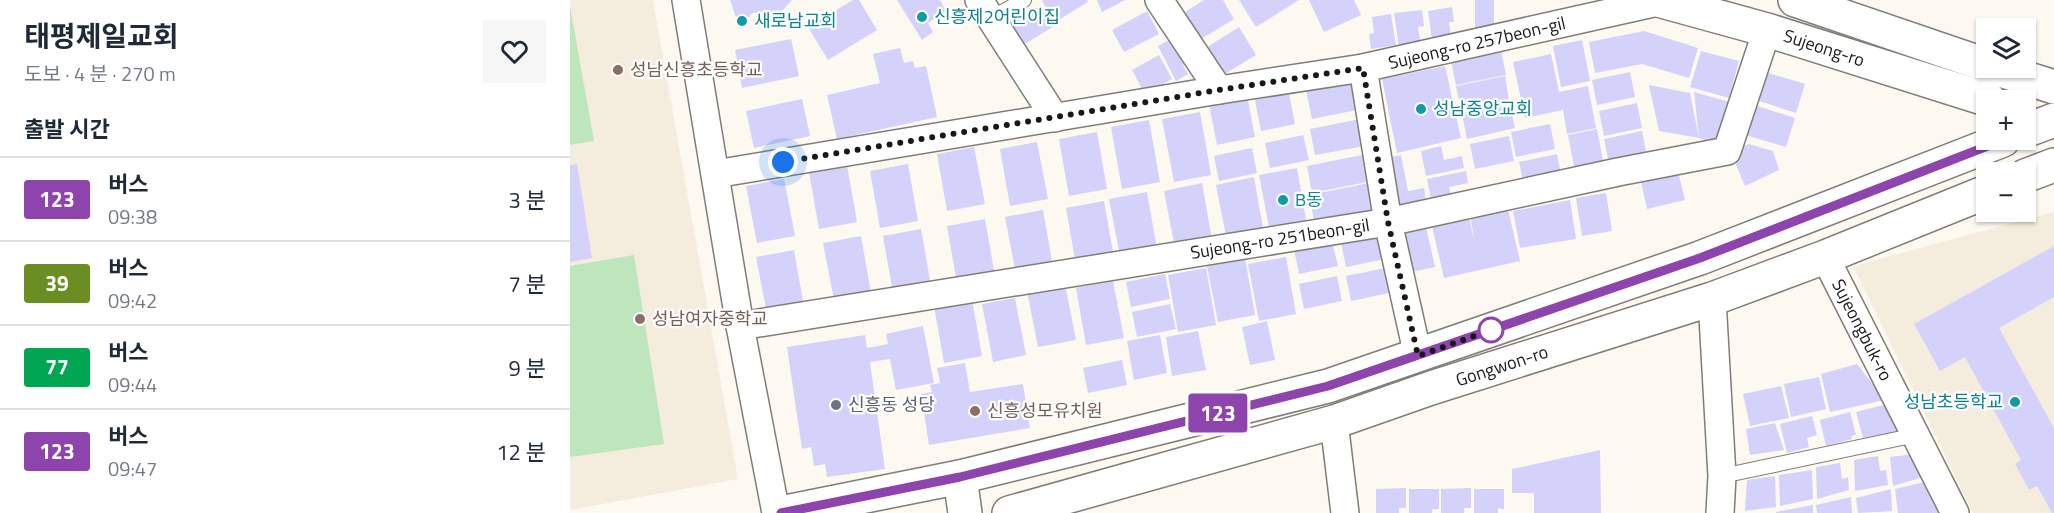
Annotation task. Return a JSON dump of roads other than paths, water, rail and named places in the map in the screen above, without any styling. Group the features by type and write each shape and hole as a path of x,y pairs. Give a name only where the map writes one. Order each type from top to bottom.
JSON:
{"main road":[{"name":"Sujeong-ro","path":"1795,0 1976,62"},
{"name":"Sujeong-ro","path":"1660,1 1767,30 1976,96"},
{"path":"2026,78 2054,87"},
{"name":"Gongwon-ro","path":"781,513 960,477 1328,386 1700,258 1977,150"},
{"path":"2036,172 2054,165"},
{"name":"Gongwon-ro","path":"1009,513 1334,422 1431,388 1712,299 1825,257 1976,196"},
{"path":"960,477 965,513"}],"street":[{"path":"686,0 740,326 776,513"},
{"path":"1160,0 1219,90"},
{"name":"Sujeong-ro 257beon-gil","path":"715,174 1363,68 1660,1"},
{"path":"985,9 1055,118"},
{"name":"Sujeong-ro 251beon-gil","path":"740,326 1388,222 1727,151 1767,30"},
{"path":"1363,68 1388,222 1418,356"},
{"name":"Sujeongbuk-ro","path":"1825,257 1955,513"},
{"path":"1712,299 1722,476 1720,513"},
{"path":"1334,422 1345,513"}],"lane":[{"path":"985,9 1024,0"},
{"path":"1722,476 1916,435"}],"place":[{"name":"신흥제2어린이집","path":"922,17"},
{"name":"새로남교회","path":"742,21"},
{"name":"성남신흥초등학교","path":"618,70"},
{"name":"성남중앙교회","path":"1421,109"},
{"name":"B동","path":"1283,200"},
{"name":"성남여자중학교","path":"640,319"},
{"name":"성남초등학교","path":"2015,402"},
{"name":"신흥동 성당","path":"836,405"},
{"name":"신흥성모유치원","path":"975,411"}]}
